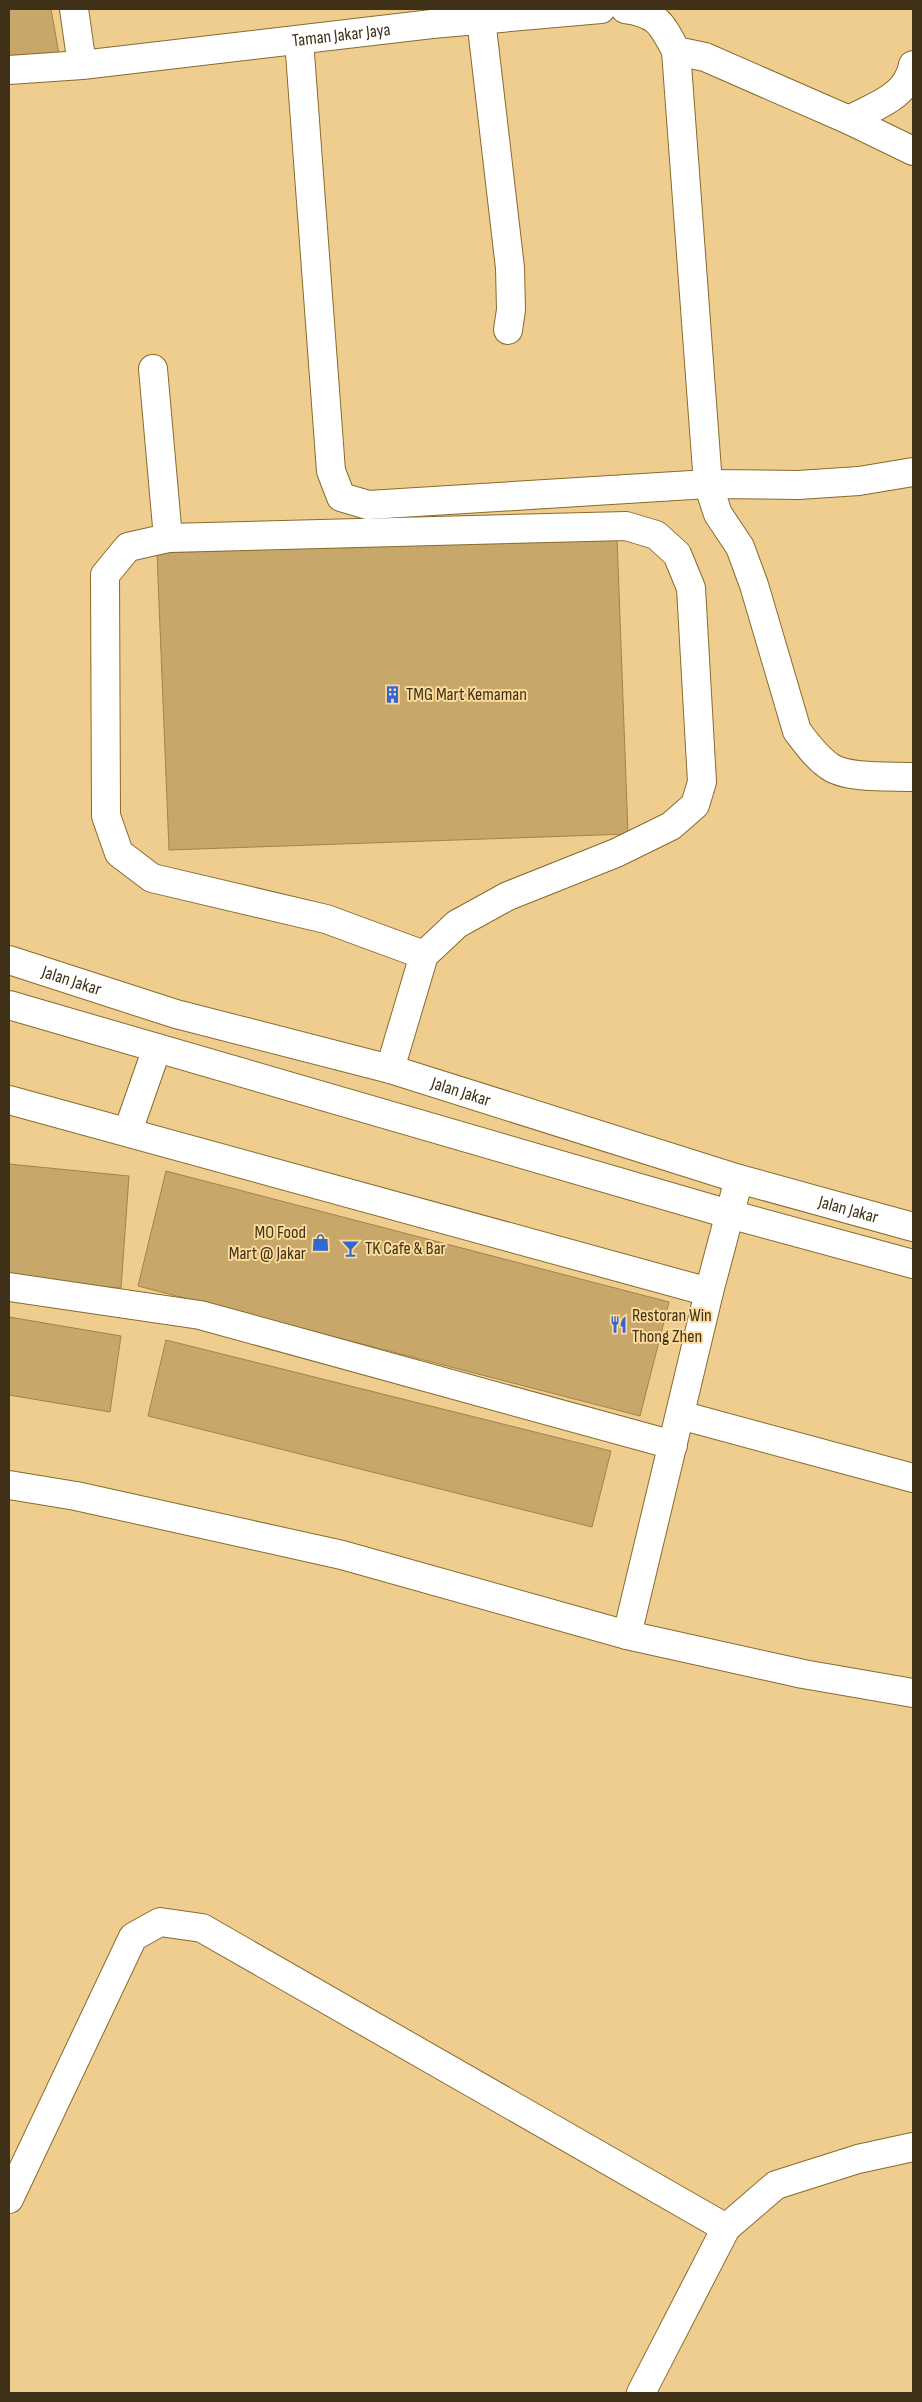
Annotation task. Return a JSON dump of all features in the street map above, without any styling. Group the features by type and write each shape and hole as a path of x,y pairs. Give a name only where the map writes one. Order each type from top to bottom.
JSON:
{"street":[{"path":"74,9 82,65"},
{"name":"Taman Jakar Jaya","path":"9,70 82,65 299,40 432,16 481,19 601,9"},
{"path":"626,9 645,11 663,27 676,51 708,484 718,514 740,547 749,570 797,731 830,767 858,776 913,777"},
{"path":"481,19 510,268 511,310 508,330"},
{"path":"299,40 331,471 341,498 368,505 708,484 806,485 859,482 913,472"},
{"path":"676,51 705,57 849,120 913,151"},
{"path":"849,120 895,97 911,76 913,65"},
{"path":"152,369 168,538"},
{"path":"390,1069 424,956 458,924 508,896 616,852 671,826 695,805 702,782 691,588 677,554 656,535 626,526 168,538 128,547 105,576 106,816 119,853 152,878 326,919 424,956"},
{"name":"Jalan Jakar","path":"9,960 176,1014 390,1069 739,1179 913,1227"},
{"name":"Jalan Jakar","path":"9,1005 730,1214 913,1264"},
{"path":"128,1131 157,1048"},
{"path":"9,1100 128,1131 709,1292"},
{"path":"627,1635 709,1292 739,1179"},
{"path":"9,1287 200,1315 673,1444"},
{"path":"680,1415 913,1478"},
{"path":"9,1485 76,1496 342,1555 627,1635 803,1674 913,1693"},
{"path":"9,2199 133,1937 160,1922 202,1928 726,2228"},
{"path":"641,2393 726,2228 776,2186 858,2159 913,2147"}],"building":[{"path":"9,9 51,9 59,54 9,62"},
{"name":"TMG Mart Kemaman","path":"617,537 628,834 169,850 157,553"},
{"path":"9,1164 129,1176 121,1288 9,1280"},
{"path":"166,1171 669,1302 640,1416 138,1286"},
{"path":"9,1317 121,1336 110,1412 9,1395"},
{"path":"166,1340 611,1451 592,1527 148,1416"}],"place":[{"name":"TMG Mart Kemaman","path":"392,694"},
{"name":"MO Food Mart @ Jakar","path":"320,1242"},
{"name":"TK Cafe & Bar","path":"351,1248"},
{"name":"Restoran Win Thong Zhen","path":"618,1325"}]}
